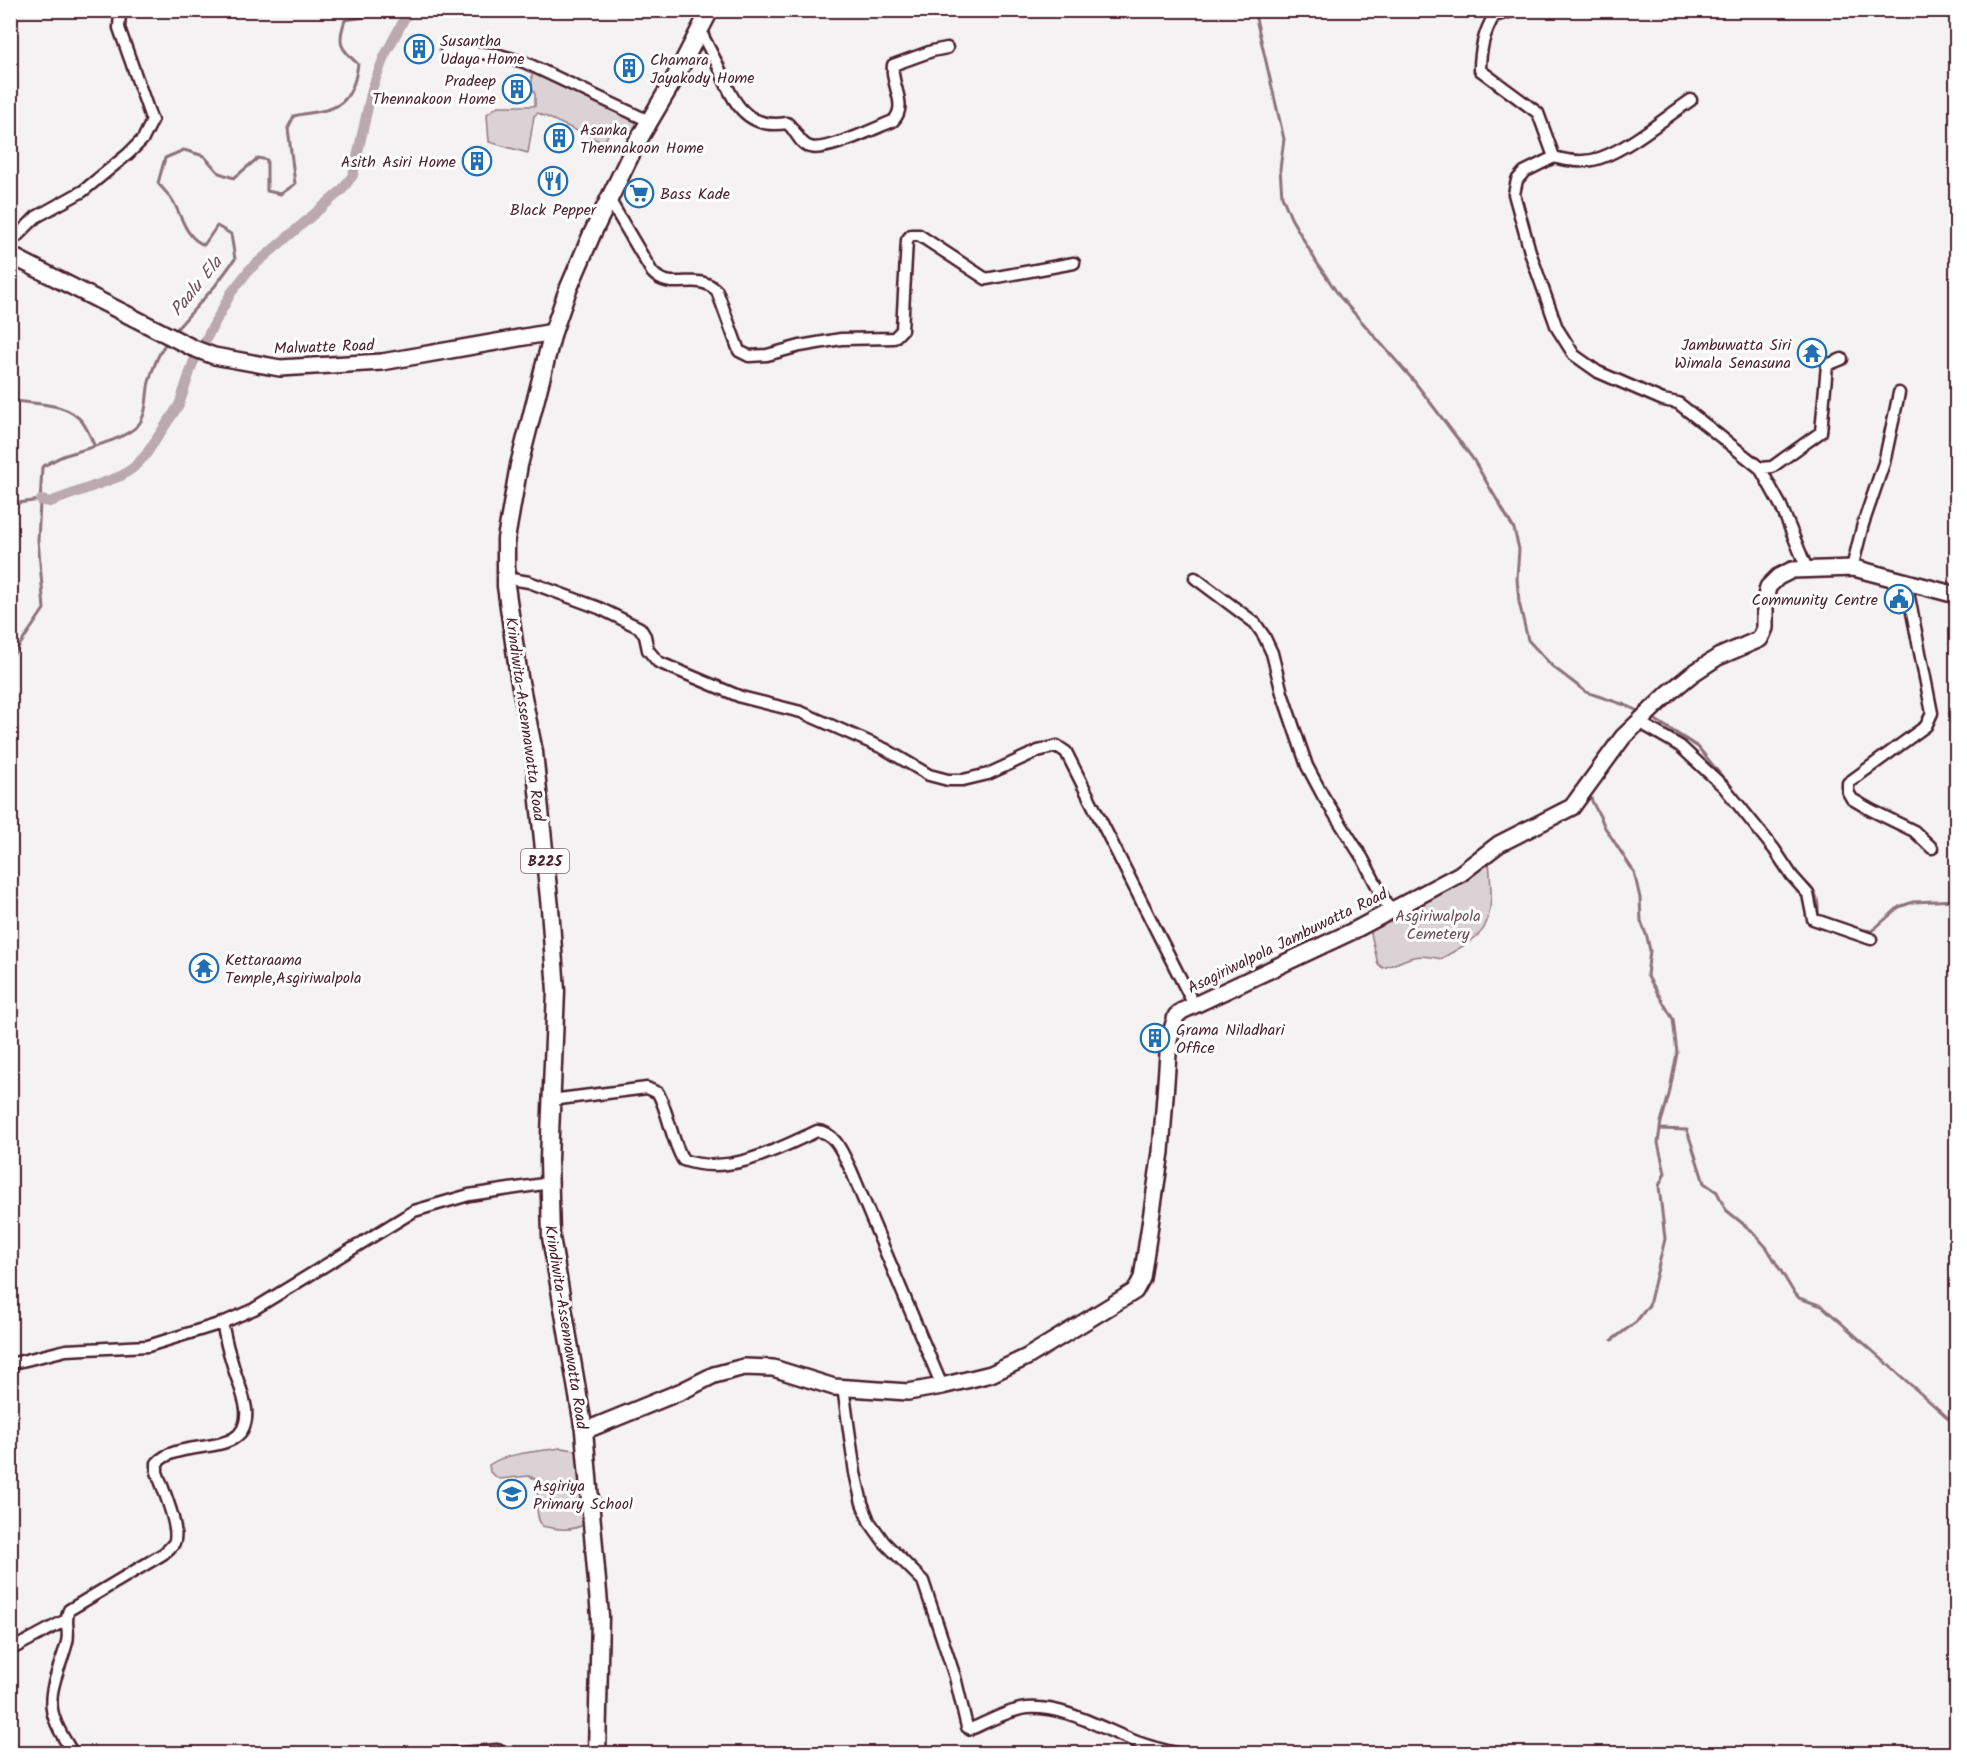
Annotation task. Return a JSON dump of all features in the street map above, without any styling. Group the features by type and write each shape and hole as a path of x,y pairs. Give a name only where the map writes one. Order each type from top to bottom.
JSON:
{"main road":[{"name":"Krindiwita-Assennawatta Road","path":"597,1754 600,1616 584,1431 551,1237 551,1100 556,992 550,908 534,752 519,677 506,578 506,539 519,465 553,332 587,244 649,121 710,10"}],"street":[{"path":"10,243 36,217 83,191 143,139 152,121 119,28 120,12 123,10"},
{"path":"1515,10 1495,13 1489,23 1480,54 1480,70 1538,113 1554,157"},
{"path":"700,30 727,88 741,110 758,122 773,126 787,123 793,127 802,143 811,148 839,143 893,121 898,116 901,107 895,86 893,66 910,58 947,48"},
{"path":"446,50 499,55 524,62 649,121"},
{"path":"1691,100 1620,148 1598,159 1568,161 1554,157 1524,172 1517,180 1514,194 1531,255 1557,328 1574,355 1598,372 1663,400 1678,403 1760,468 1781,506 1807,570"},
{"path":"609,199 657,279 667,282 701,282 710,284 717,291 740,351 749,356 767,355 800,346 841,339 894,338 902,330 907,240 911,235 919,235 986,279 1074,262"},
{"name":"Malwatte Road","path":"10,255 193,348 214,356 280,368 382,362 553,332"},
{"path":"1760,468 1772,467 1821,432 1827,365 1842,359"},
{"path":"1852,568 1863,524 1884,463 1899,393"},
{"name":"Asagiriwalpola Jambuwatta Road","path":"584,1431 682,1391 714,1375 744,1367 773,1368 834,1387 908,1392 991,1374 1027,1357 1135,1291 1142,1278 1161,1152 1169,1040 1176,1016 1182,1011 1390,911 1460,874 1499,844 1572,807 1623,737 1692,674 1718,657 1760,639 1765,628 1765,601 1768,587 1778,577 1792,570 1852,568 1956,595"},
{"path":"506,578 529,582 599,608 640,628 645,636 648,650 658,662 741,697 801,712 885,749 929,775 948,780 963,780 988,774 1038,751 1057,746 1066,752 1077,771 1138,898 1194,1005"},
{"path":"1195,578 1255,623 1264,636 1272,653 1282,693 1307,766 1323,796 1364,859 1390,911"},
{"path":"1909,583 1908,592 1932,713 1926,726 1848,783 1848,792 1852,799 1914,831 1932,848"},
{"path":"1639,722 1680,746 1724,787 1774,849 1791,876 1808,894 1813,919 1871,939"},
{"path":"551,1100 647,1088 658,1093 668,1116 678,1153 683,1160 692,1164 753,1160 817,1131 825,1131 833,1138 851,1170 942,1386"},
{"path":"10,1364 66,1350 148,1346 222,1323 254,1309 414,1211 469,1194 550,1183"},
{"path":"73,1754 54,1719 51,1701 56,1676 68,1640 69,1629 66,1620 69,1610 132,1574 163,1554 173,1544 176,1536 175,1526 157,1472 157,1463 162,1457 176,1450 221,1444 236,1438 242,1431 246,1411 222,1323"},
{"path":"843,1387 855,1473 862,1503 869,1521 884,1542 923,1581 955,1677 967,1727 972,1729 990,1720 1026,1708 1048,1709 1078,1717 1137,1742 1181,1754"},
{"path":"10,1650 66,1620"},
{"path":"451,1754 497,1750 512,1754"}],"green space":[{"path":"532,65 649,121 639,139 611,128 604,143 538,113 534,116 528,153 489,142 487,114 498,106 535,106"},
{"name":"Asgiriwalpola Cemetery","path":"1485,859 1489,862 1491,904 1487,921 1481,932 1441,959 1423,956 1410,958 1383,968 1378,964 1369,925"},
{"path":"561,1448 575,1450 580,1456 585,1524 569,1529 542,1526 537,1510 537,1480 529,1476 499,1479 490,1472 489,1465 514,1455"}],"waterway":[{"path":"10,17 21,10"},
{"name":"Paalu Ela","path":"174,332 215,286 235,259 231,234 217,226 204,245 192,237 175,204 158,183 165,158 184,150 204,156 219,173 234,178 258,158 267,160 267,191 281,194 295,184 288,128 294,116 324,111 338,105 348,96 356,77 358,64 347,54 342,45 341,35 345,20 372,16 378,10"},
{"path":"41,500 50,502 121,476 145,456 179,405 193,363 231,293 249,270 342,190 353,175 372,89 384,57 409,10"},
{"path":"1254,10 1284,139 1280,169 1282,196 1291,218 1340,297 1414,381 1473,459 1514,529 1519,549 1517,579 1519,602 1528,640 1552,666 1586,692 1642,713"},
{"name":"Paalu Ela","path":"10,663 44,609 38,540 42,467 63,456 118,438 137,426 145,410 152,371 168,340"},
{"path":"10,400 50,405 68,411 83,423 94,445"},
{"path":"10,504 41,500"},
{"path":"1651,717 1698,747 1789,862"},
{"path":"1612,1340 1636,1322 1649,1305 1665,1239 1659,1186 1665,1173 1658,1143 1677,1053 1673,1019 1647,975 1650,951 1641,921 1640,898 1634,872 1604,826 1590,795 1630,740"},
{"path":"1800,877 1815,893 1818,901 1818,914 1823,917"},
{"path":"1858,929 1872,931 1899,907 1913,902 1956,900"},
{"path":"1660,1129 1687,1130 1704,1183 1717,1192 1726,1210 1752,1231 1767,1248 1799,1298 1822,1306 1956,1425"}],"place":[{"name":"Susantha Udaya Home","path":"419,49"},
{"name":"Chamara Jayakody Home","path":"629,68"},
{"name":"Pradeep Thennakoon Home","path":"517,89"},
{"name":"Asanka Thennakoon Home","path":"559,138"},
{"name":"Asith Asiri Home","path":"477,161"},
{"name":"Black Pepper","path":"553,181"},
{"name":"Bass Kade","path":"639,193"},
{"name":"Jambuwatta Siri Wimala Senasuna","path":"1812,353"},
{"name":"Community Centre","path":"1899,599"},
{"name":"Kettaraama Temple,Asgiriwalpola","path":"204,968"},
{"name":"Grama Niladhari Office","path":"1155,1038"},
{"name":"Asgiriya Primary School","path":"512,1494"}]}
